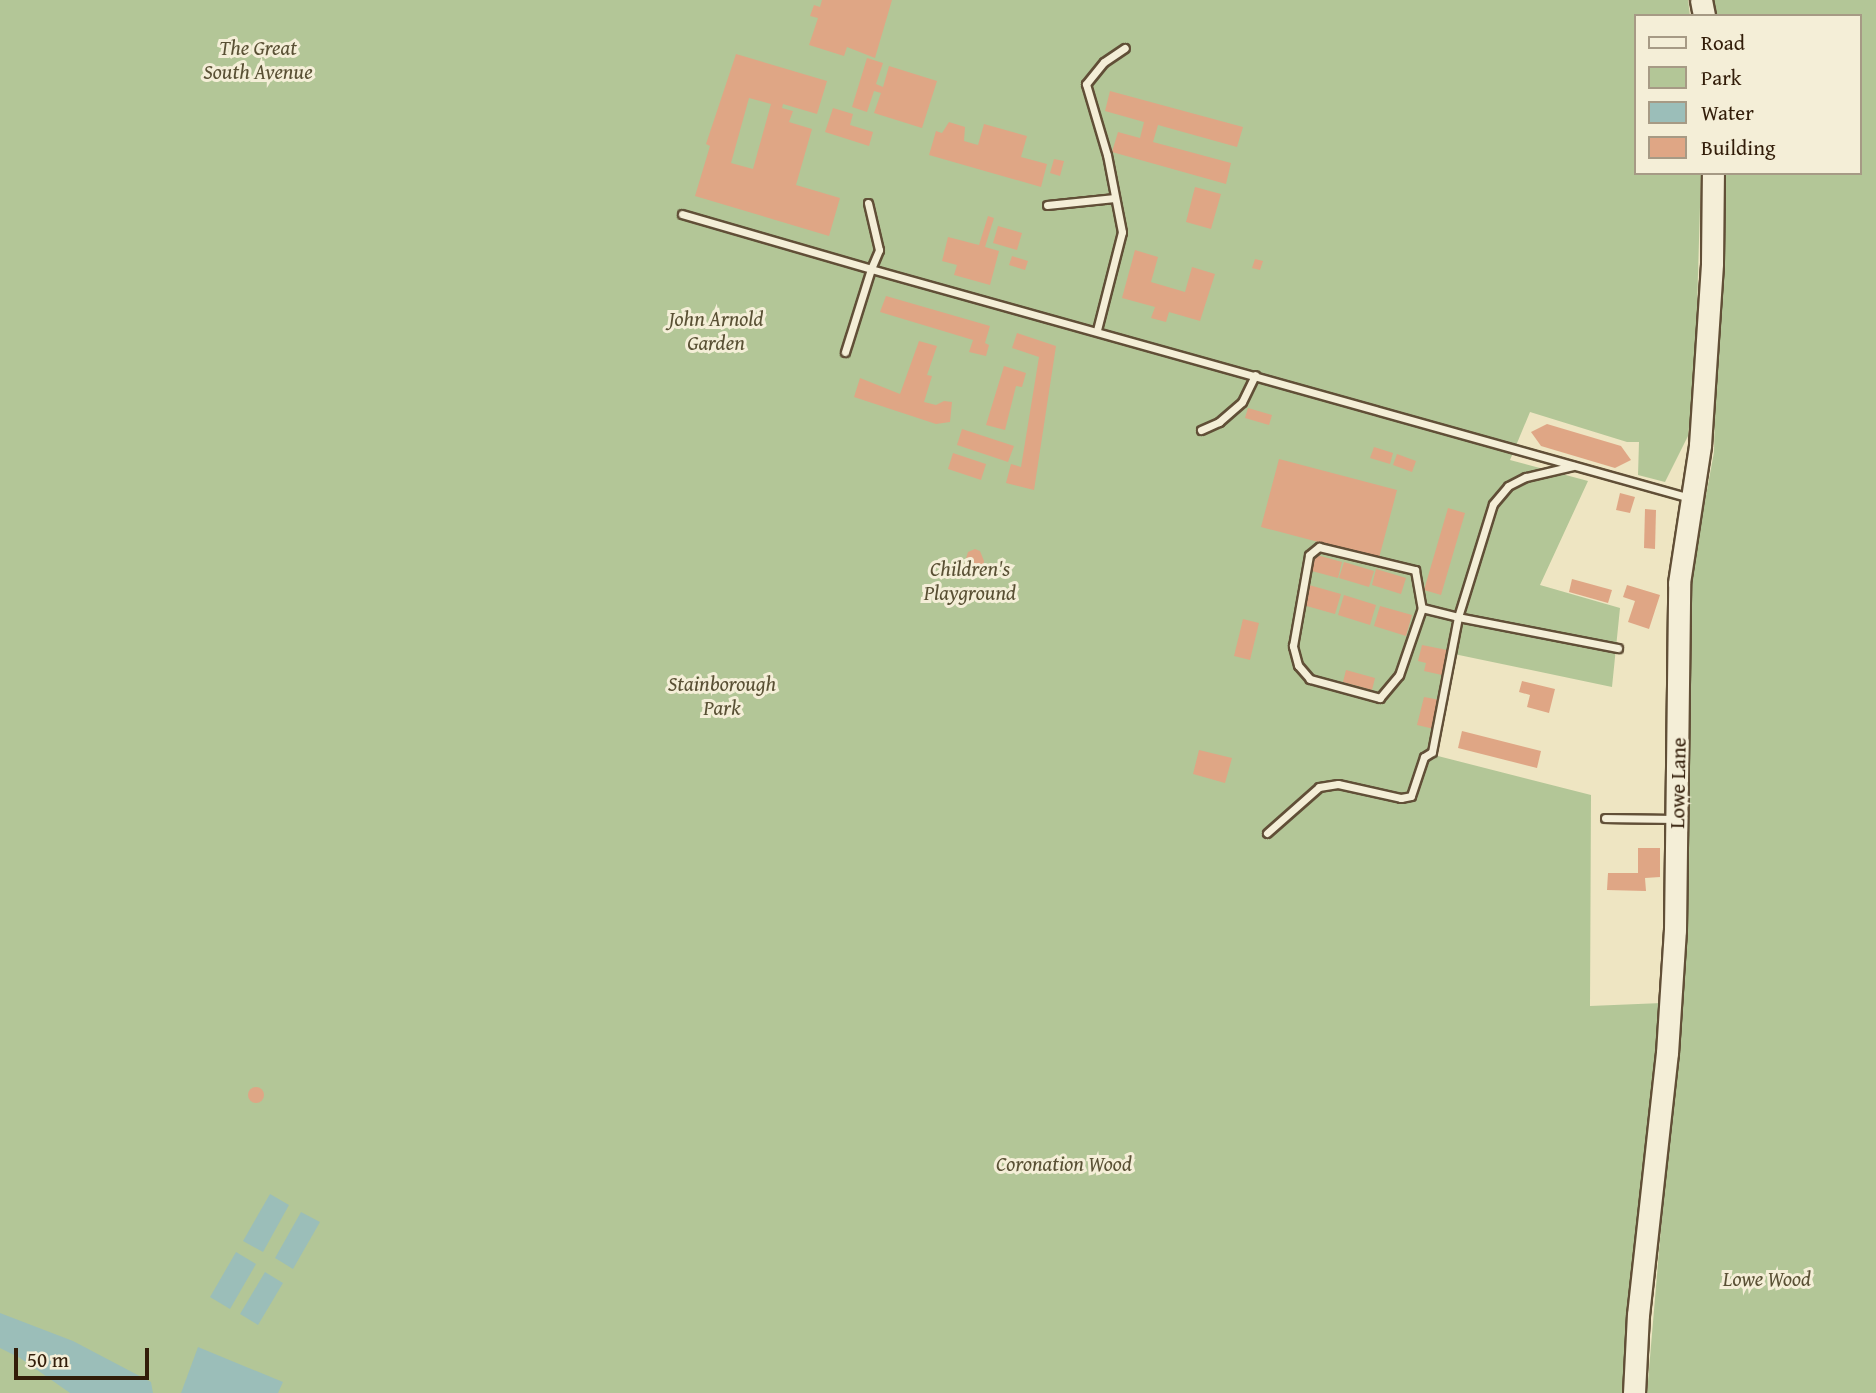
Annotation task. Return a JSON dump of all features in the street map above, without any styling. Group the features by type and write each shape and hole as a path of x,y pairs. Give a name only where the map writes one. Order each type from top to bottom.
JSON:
{"street":[{"name":"Lowe Lane","path":"1634,1393 1638,1315 1668,1040 1675,930 1679,583 1700,445 1712,263 1713,175"}],"lane":[{"path":"1097,330 1122,232 1107,155 1086,84 1104,62 1125,48"},
{"path":"1047,205 1115,198"},
{"path":"845,352 879,250 869,203"},
{"path":"682,214 750,231 871,269 1097,330 1690,499"},
{"path":"1201,430 1219,422 1242,402 1255,375"},
{"path":"1267,833 1319,787 1338,784 1401,798 1410,796 1424,757 1432,752 1458,617 1493,504 1508,486 1526,477 1574,466"},
{"path":"1319,547 1415,570 1422,608 1399,675 1380,698 1310,679 1298,665 1293,646 1309,555 1319,547"},
{"path":"1422,608 1618,648"},
{"path":"1605,818 1677,819"}],"green space":[{"name":"Stainborough Park","path":"0,0 1688,0 1690,14 1634,14 1634,175 1701,175 1695,376 1688,436 1665,482 1638,475 1639,442 1627,442 1530,412 1510,460 1588,481 1540,585 1620,608 1612,687 1454,654 1430,754 1591,795 1590,1006 1662,1003 1624,1393 0,1393"},
{"name":"Lowe Wood","path":"1706,0 1876,0 1876,1393 1647,1393 1686,931 1689,588 1714,452 1720,175 1862,175 1862,14 1708,14"}],"water":[{"path":"270,1194 289,1205 263,1252 243,1241"},
{"path":"301,1212 320,1222 293,1269 275,1258"},
{"path":"236,1252 256,1264 230,1309 210,1297"},
{"path":"265,1272 283,1283 258,1325 240,1314"},
{"path":"0,1313 73,1341 151,1382 153,1393 70,1393 20,1358 0,1348"},
{"path":"198,1347 283,1382 278,1393 181,1393"}],"building":[{"path":"822,0 892,0 875,58 847,47 844,56 809,45 818,18 810,16 814,5 820,7"},
{"path":"736,54 827,81 817,114 783,104 782,108 793,111 789,122 812,129 796,185 840,198 829,236 695,196 710,146 706,144","holes":["749,98 771,104 753,169 731,163"]},
{"path":"867,58 883,63 876,84 883,87 889,66 937,81 922,128 874,113 881,93 874,91 867,112 852,107"},
{"path":"1110,91 1243,127 1237,147 1158,125 1153,142 1231,163 1226,184 1112,152 1118,132 1140,138 1144,122 1105,111"},
{"path":"833,108 853,114 850,125 873,132 869,146 825,132"},
{"path":"949,122 965,127 964,141 978,145 984,124 1027,136 1021,157 1047,164 1041,187 929,155 936,131 942,133"},
{"path":"1054,159 1064,161 1060,176 1050,173"},
{"path":"1195,187 1221,194 1211,229 1186,222"},
{"path":"988,216 994,218 985,247 999,251 990,285 954,275 957,265 942,261 948,237 979,245"},
{"path":"998,226 1022,233 1017,250 993,243"},
{"path":"1135,250 1158,257 1151,282 1185,292 1192,267 1215,274 1200,321 1169,312 1166,322 1151,318 1155,307 1122,298"},
{"path":"1012,256 1028,261 1025,270 1009,265"},
{"path":"1255,259 1263,261 1260,270 1252,268"},
{"path":"886,296 990,326 985,343 989,345 986,356 969,352 973,340 880,312"},
{"path":"1017,333 1056,346 1034,490 1006,483 1011,464 1021,467 1039,357 1012,348"},
{"path":"919,341 937,346 927,375 932,376 924,402 936,405 944,401 952,402 950,422 936,424 854,397 860,378 900,394"},
{"path":"1004,366 1026,373 1022,387 1016,386 1005,430 986,425"},
{"path":"1248,408 1272,415 1269,425 1245,418"},
{"path":"1547,424 1621,446 1631,460 1615,468 1541,446 1531,432"},
{"path":"962,429 1014,446 1008,462 957,445"},
{"path":"1374,447 1393,453 1390,464 1370,458"},
{"path":"953,453 986,464 981,480 948,469"},
{"path":"1397,454 1416,461 1412,472 1393,465"},
{"path":"1279,459 1397,490 1379,558 1261,527"},
{"path":"1620,493 1635,497 1630,513 1616,510"},
{"path":"1448,508 1465,513 1441,595 1424,590"},
{"path":"1645,509 1656,510 1655,549 1644,548"},
{"path":"975,549 980,551 984,561 983,567 972,579 962,572 968,552"},
{"path":"1313,554 1342,562 1338,578 1308,570"},
{"path":"1344,562 1374,571 1369,587 1339,578"},
{"path":"1376,569 1406,578 1401,594 1372,585"},
{"path":"1572,579 1612,590 1608,603 1569,592"},
{"path":"1309,585 1341,594 1335,614 1303,605"},
{"path":"1627,585 1660,595 1649,629 1628,622 1635,601 1623,597"},
{"path":"1344,595 1376,605 1370,625 1338,615"},
{"path":"1380,606 1412,615 1406,636 1374,626"},
{"path":"1243,619 1259,623 1250,660 1234,656"},
{"path":"1422,645 1447,650 1442,675 1424,671 1426,663 1418,661"},
{"path":"1346,670 1375,678 1372,690 1343,682"},
{"path":"1522,681 1555,689 1549,713 1527,707 1530,695 1519,692"},
{"path":"1424,697 1440,700 1434,729 1417,725"},
{"path":"1462,731 1541,751 1537,768 1458,748"},
{"path":"1199,750 1232,758 1225,783 1193,774"},
{"path":"1638,848 1660,848 1660,877 1645,878 1646,891 1607,890 1608,873 1638,873"},
{"path":"253,1087 259,1087 264,1095 262,1101 253,1103 248,1098 248,1092"}],"park label":[{"name":"The Great South Avenue","path":"258,60"},
{"name":"John Arnold Garden","path":"716,331"},
{"name":"Children's Playground","path":"970,581"},
{"name":"Coronation Wood","path":"1064,1164"}]}
